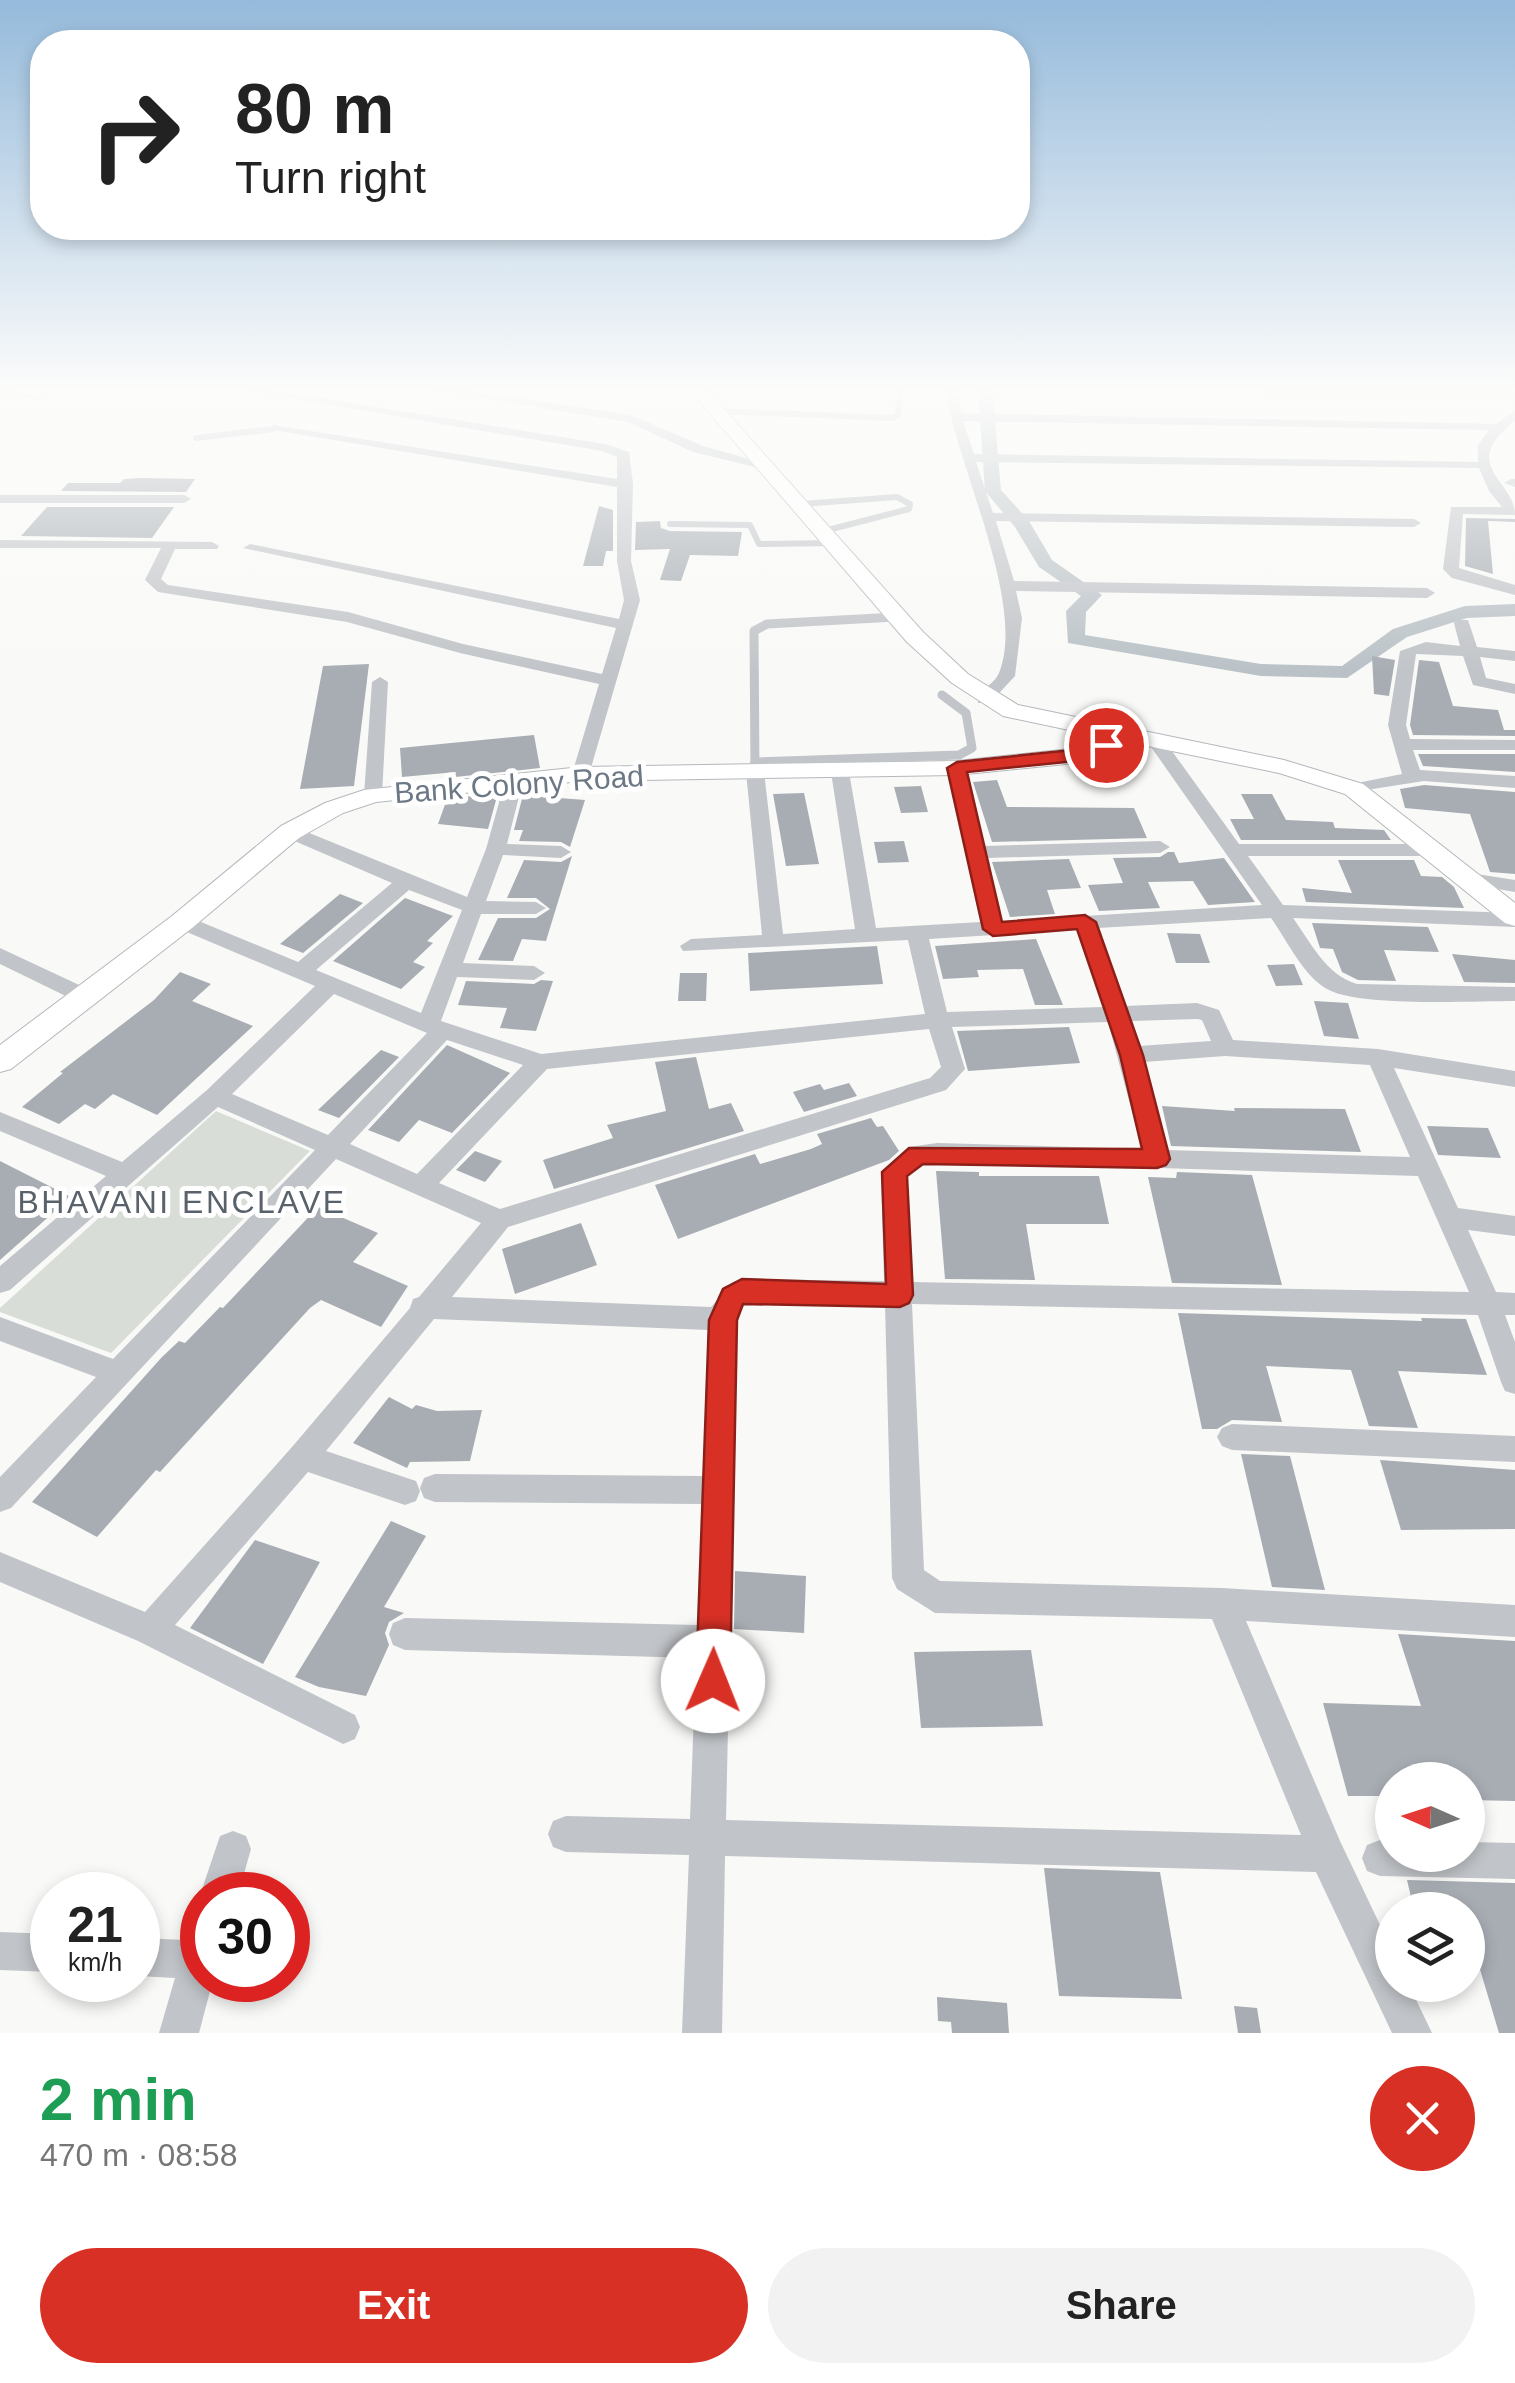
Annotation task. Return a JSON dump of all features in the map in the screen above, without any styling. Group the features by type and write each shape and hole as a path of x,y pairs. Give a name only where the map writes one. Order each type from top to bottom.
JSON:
{"street":[{"path":"581,774 632,600 624,561 626,484 621,483"},
{"path":"781,483 896,617 953,676 984,699 1011,711 1120,737 1284,768 1354,789 1515,919"},
{"path":"975,483 1014,618 1007,676 984,699"},
{"path":"1491,483 1494,494 1515,511"},
{"path":"0,499 184,500"},
{"path":"1515,511 1456,510 1451,570 1515,590"},
{"path":"986,517 1414,524"},
{"path":"0,544 212,546"},
{"path":"170,544 153,580 156,587 348,617 460,648 606,680"},
{"path":"250,548 626,625"},
{"path":"1007,586 1428,593"},
{"path":"1462,623 1479,681 1515,689"},
{"path":"1412,776 1397,725 1408,651 1426,648 1515,656"},
{"path":"373,795 380,682"},
{"name":"Bank Colony Road","path":"0,1061 182,922 290,832 334,808 373,795 581,774 756,767 840,772 957,768 1086,754 1120,737"},
{"path":"1158,744 1322,974 1336,986 1357,991 1515,994"},
{"path":"1401,744 1515,745"},
{"path":"756,767 773,942"},
{"path":"957,768 993,929"},
{"path":"840,772 867,936"},
{"path":"1354,789 1412,776 1515,782"},
{"path":"0,1498 335,1148 436,1028 452,970 496,849 514,781"},
{"path":"290,832 475,907 536,908"},
{"path":"974,852 1160,847"},
{"path":"496,849 561,852"},
{"path":"1235,850 1430,850"},
{"path":"1464,878 1515,886"},
{"path":"302,970 406,882"},
{"path":"692,946 1278,912 1515,919"},
{"path":"182,922 436,1028 540,1062 938,1020 1116,1011 1197,1011 1211,1015 1224,1048"},
{"path":"1085,922 1131,1055 1157,1159"},
{"path":"150,1630 304,1456 498,1220 938,1084 953,1069 917,934"},
{"path":"0,954 84,996"},
{"path":"452,970 534,972"},
{"path":"0,1282 215,1096 332,983"},
{"path":"1131,1055 1224,1048 1378,1057 1515,1079"},
{"path":"1378,1057 1450,1217 1501,1303 1515,1382"},
{"path":"421,1186 540,1062"},
{"path":"215,1096 498,1220"},
{"path":"0,1121 124,1173"},
{"path":"1428,1167 918,1154 894,1172 908,1578 918,1590 935,1597 1222,1604 1515,1621"},
{"path":"1450,1217 1515,1226"},
{"path":"702,2033 723,1320 725,1307 742,1290 1501,1303"},
{"path":"423,1307 723,1320"},
{"path":"0,1329 121,1374"},
{"path":"1232,1437 1515,1450"},
{"path":"304,1456 420,1490 716,1490"},
{"path":"0,1567 150,1630 343,1727"},
{"path":"1222,1604 1327,1854 1412,2033"},
{"path":"405,1634 714,1642"},
{"path":"566,1834 1327,1854"},
{"path":"226,1872 233,1849"},
{"path":"1485,1860 1515,1861"},
{"path":"0,1951 30,1953"},
{"path":"179,2033 188,2002"}],"lane":[{"path":"670,524 752,526 756,542 766,544 829,537 856,524 903,512 910,504 897,498 801,504"},
{"path":"832,502 857,505 864,511 864,517 856,524"},
{"path":"896,617 768,624 754,632 756,767 960,755 972,748 966,713 942,695"}],"shaded area":[{"path":"216,1111 310,1151 111,1353 0,1312 0,1308"}],"building":[{"path":"68,483 192,483 186,492 61,491"},
{"path":"599,506 613,510 613,551 606,551 603,566 583,566"},
{"path":"47,507 174,507 152,538 21,536"},
{"path":"1466,518 1515,519 1488,521 1493,574 1465,566"},
{"path":"660,521 661,528 670,531 742,532 738,556 690,555 681,581 660,580 670,549 635,550 636,522"},
{"path":"1372,656 1395,660 1389,696 1374,694"},
{"path":"1419,660 1439,662 1453,706 1498,710 1504,730 1515,730 1515,736 1413,735 1410,725"},
{"path":"369,664 354,786 300,789 323,666"},
{"path":"534,735 540,768 455,777 456,772 402,777 400,748"},
{"path":"1418,754 1515,754 1515,772 1423,766"},
{"path":"997,780 1007,807 1134,808 1147,838 992,842 973,782"},
{"path":"1424,785 1515,792 1515,874 1490,872 1470,814 1405,808 1400,789"},
{"path":"921,786 928,812 901,813 894,787"},
{"path":"544,789 546,797 585,800 570,847 561,842 519,841 523,830 514,830 524,791"},
{"path":"498,793 488,829 438,824 447,799"},
{"path":"804,793 819,864 786,866 773,794"},
{"path":"1241,794 1272,794 1286,820 1384,830 1391,840 1241,840 1230,819 1254,819"},
{"path":"904,841 909,862 878,863 874,842"},
{"path":"1174,852 1179,863 1224,858 1255,902 1208,905 1193,881 1148,882 1160,908 1099,911 1088,885 1123,883 1113,858 1160,857"},
{"path":"572,856 546,941 522,939 513,961 478,960 498,918 536,918 550,909 536,898 507,898 524,860 561,862"},
{"path":"1069,859 1081,888 1047,890 1055,914 1010,917 992,862"},
{"path":"1338,860 1414,860 1421,876 1442,877 1454,887 1464,908 1306,902 1302,888 1352,893"},
{"path":"340,894 363,903 303,953 280,944"},
{"path":"405,898 453,916 427,941 433,943 413,962 425,967 401,989 333,961"},
{"path":"1312,923 1428,927 1439,952 1384,950 1396,981 1358,980 1342,972 1333,949 1320,948"},
{"path":"1167,933 1200,934 1210,963 1176,963"},
{"path":"1036,939 1063,1005 1035,1005 1023,969 977,970 979,977 943,979 935,946"},
{"path":"877,946 883,984 750,991 748,953"},
{"path":"1452,954 1515,960 1515,983 1464,982"},
{"path":"1294,964 1303,985 1276,986 1267,965"},
{"path":"180,972 211,984 192,1001 253,1026 157,1115 113,1094 95,1109 85,1104 59,1124 22,1107 63,1073 60,1072 154,1000"},
{"path":"680,973 707,973 706,1001 678,1001"},
{"path":"466,981 534,984 553,981 536,1031 500,1028 507,1008 458,1005"},
{"path":"1314,1001 1348,1003 1359,1039 1324,1036"},
{"path":"1069,1027 1080,1063 968,1071 957,1031"},
{"path":"447,1045 510,1073 452,1133 419,1120 399,1142 368,1130"},
{"path":"381,1050 399,1057 339,1118 318,1110"},
{"path":"696,1057 709,1109 731,1103 744,1131 554,1189 543,1160 613,1138 607,1125 666,1111 655,1062"},
{"path":"849,1083 857,1096 804,1112 793,1092 820,1084 824,1090"},
{"path":"1162,1106 1235,1111 1234,1108 1345,1109 1361,1152 1171,1146"},
{"path":"871,1118 877,1127 883,1126 899,1151 889,1160 678,1239 655,1185 755,1154 760,1164 811,1149 822,1144 817,1134"},
{"path":"1427,1126 1488,1128 1501,1158 1438,1155"},
{"path":"475,1151 502,1161 485,1182 456,1170"},
{"path":"0,1161 71,1197 0,1260"},
{"path":"936,1171 979,1172 979,1176 1099,1176 1109,1224 1026,1224 1035,1280 945,1279"},
{"path":"1177,1172 1252,1175 1282,1285 1172,1283 1148,1177 1176,1178"},
{"path":"318,1207 378,1233 353,1262 408,1286 381,1327 321,1300 310,1308 97,1537 32,1502 162,1357 179,1341 185,1343 223,1308"},
{"path":"581,1223 597,1265 515,1294 502,1249"},
{"path":"1178,1313 1466,1319 1487,1375 1398,1371 1418,1428 1369,1426 1351,1370 1266,1366 1282,1422 1232,1420 1217,1429 1202,1429"},
{"path":"389,1397 412,1409 416,1405 437,1411 482,1410 470,1461 410,1462 407,1468 353,1443"},
{"path":"1241,1454 1290,1456 1325,1590 1272,1587"},
{"path":"1380,1460 1515,1470 1515,1529 1401,1530"},
{"path":"391,1521 426,1536 384,1607 404,1613 389,1622 385,1633 389,1645 366,1696 319,1687 295,1677"},
{"path":"255,1540 320,1562 263,1664 190,1628"},
{"path":"735,1571 806,1576 804,1633 734,1629"},
{"path":"1398,1634 1515,1641 1515,1801 1485,1800 1485,1762 1375,1762 1375,1796 1348,1796 1323,1703 1421,1706"},
{"path":"1031,1650 1043,1726 921,1728 914,1652"},
{"path":"1044,1868 1160,1872 1182,1999 1059,1996"},
{"path":"1407,1880 1515,1883 1515,2033 1499,2033 1485,1986 1485,1892 1410,1892"},
{"path":"937,1997 1007,2003 1009,2033 952,2033 951,2022 938,2021"},
{"path":"1234,2006 1257,2008 1261,2033 1238,2033"}],"waterway":[{"path":"992,483 993,491 1023,525 1045,563 1093,595 1076,611 1075,639 1261,670 1347,672 1400,633 1465,612 1515,610"}],"district":[{"name":"BHAVANI ENCLAVE","path":"182,1202"}],"route":[{"path":"713,1681 723,1320 732,1297 742,1290 900,1295 894,1172 918,1154 1157,1159 1131,1055 1085,922 993,929 957,768 1086,754 1106,745"}]}
